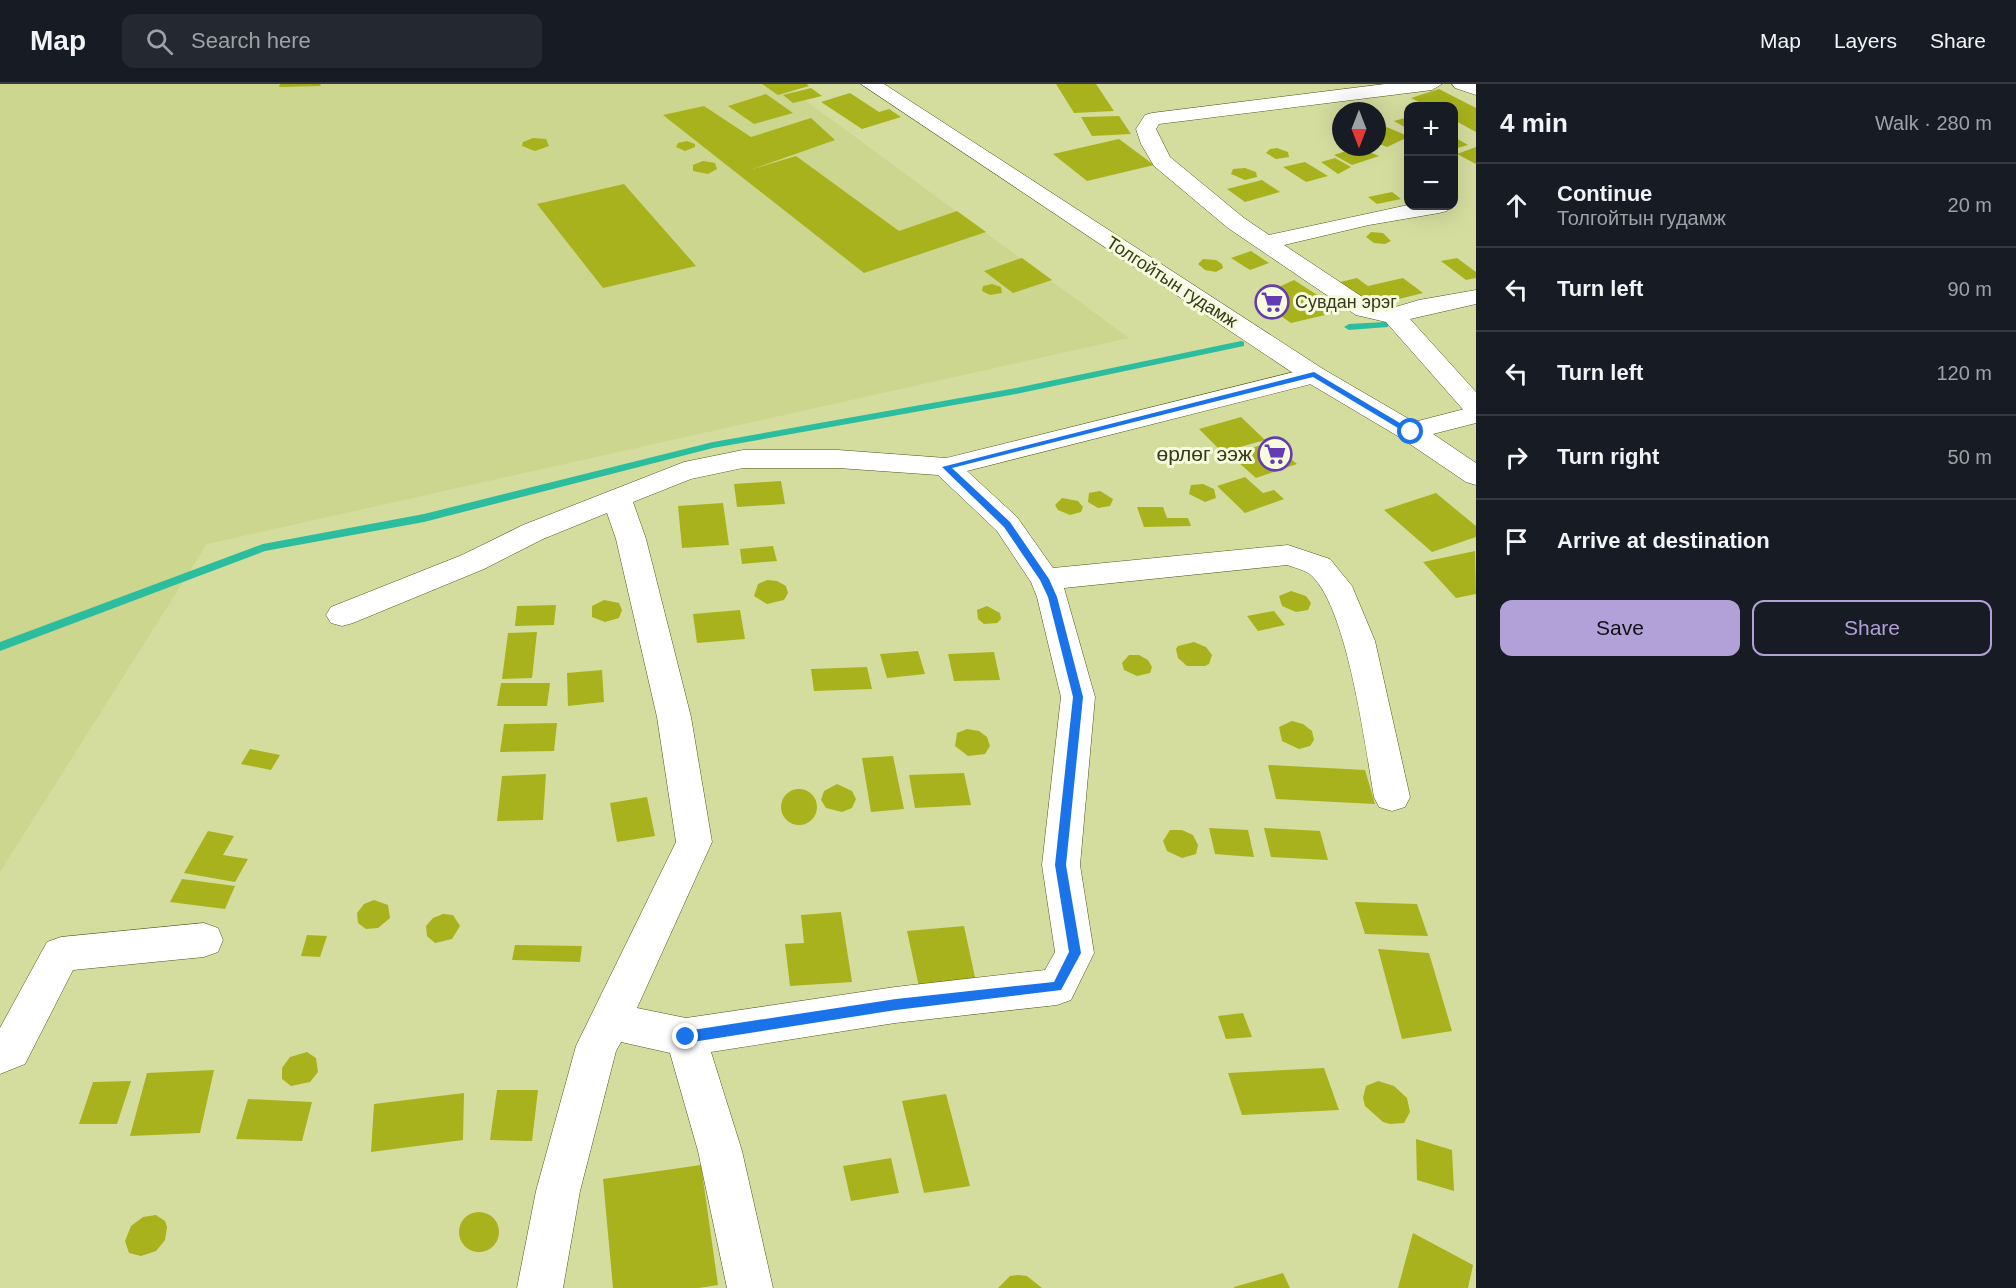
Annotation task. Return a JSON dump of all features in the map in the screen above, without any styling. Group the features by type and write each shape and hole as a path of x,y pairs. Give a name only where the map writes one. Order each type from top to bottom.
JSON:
{"street":[{"name":"Толгойтын гудамж","path":"871,84 1314,375 1411,432 1476,476"},
{"path":"1432,84 1152,119 1146,129 1151,144 1162,160 1199,194 1263,243 1365,310 1394,316 1419,306 1476,297"},
{"path":"1461,84 1476,89"},
{"path":"1263,243 1370,218 1416,210"},
{"path":"1394,316 1476,408"},
{"path":"342,615 473,562 533,532 684,471 743,459 838,459 946,467 1314,375"},
{"path":"1411,432 1476,414"},
{"path":"611,1021 686,1037 896,1005 1057,987 1075,953 1061,865 1078,697 1053,597 1045,579 1007,525 946,467"},
{"path":"540,1288 558,1191 597,1046 611,1021 694,842 674,717 632,539 617,498"},
{"path":"1045,579 1288,555 1322,568 1341,592 1358,637 1392,797"},
{"path":"0,1055 10,1050 61,954 204,940"},
{"path":"686,1037 720,1151 750,1288"}],"shaded area":[{"path":"0,84 783,84 1129,338 207,544 0,872"}],"building":[{"path":"280,84 320,84 321,86 279,87"},
{"path":"762,84 807,84 809,86 778,95"},
{"path":"1056,84 1096,84 1114,111 1074,113"},
{"path":"811,88 822,96 793,103 783,95"},
{"path":"1439,89 1476,108 1476,132 1458,122 1458,102 1419,102 1411,98"},
{"path":"850,93 879,112 889,109 901,117 862,129 821,102"},
{"path":"766,94 793,113 754,124 728,106"},
{"path":"704,106 751,137 811,118 835,140 753,169 796,156 899,231 957,211 986,232 864,273 663,115"},
{"path":"1119,116 1131,134 1092,136 1081,117"},
{"path":"1404,118 1404,127 1394,121"},
{"path":"1386,127 1404,134 1404,139 1387,147"},
{"path":"533,138 546,139 549,146 535,151 522,146 523,142"},
{"path":"1119,139 1154,165 1087,181 1053,154"},
{"path":"1458,139 1468,145 1458,148"},
{"path":"687,141 695,144 695,147 685,151 676,147 678,143"},
{"path":"1476,147 1476,164 1458,155"},
{"path":"1277,148 1288,152 1289,157 1276,159 1266,153 1270,149"},
{"path":"1336,156 1379,156 1352,165"},
{"path":"1335,158 1351,167 1338,174 1321,162"},
{"path":"703,161 715,163 717,169 708,174 693,171 693,165"},
{"path":"1305,162 1328,176 1306,182 1283,167"},
{"path":"1245,168 1256,172 1257,177 1245,180 1231,174 1233,169"},
{"path":"1262,180 1280,192 1245,202 1227,189"},
{"path":"624,184 696,266 603,288 537,204"},
{"path":"1392,192 1401,199 1377,204 1368,197"},
{"path":"1371,232 1383,233 1391,241 1385,244 1374,243 1366,237"},
{"path":"1251,251 1269,263 1250,270 1231,258"},
{"path":"1022,258 1052,280 1013,293 984,271"},
{"path":"1457,258 1476,272 1476,278 1466,280 1441,261"},
{"path":"1203,259 1216,260 1222,264 1223,268 1216,272 1205,270 1198,264"},
{"path":"1357,278 1368,286 1403,278 1423,293 1367,307 1336,283"},
{"path":"1294,280 1342,311 1291,323 1255,298"},
{"path":"992,284 1001,287 1002,293 990,295 982,291 983,286"},
{"path":"1241,417 1265,440 1222,452 1199,429"},
{"path":"1270,442 1297,464 1256,478 1230,455"},
{"path":"1245,477 1263,493 1274,490 1284,499 1245,513 1217,486"},
{"path":"781,481 785,504 737,507 734,484"},
{"path":"1203,484 1214,489 1216,498 1205,502 1189,494 1191,485"},
{"path":"1100,491 1113,499 1110,506 1098,508 1088,502 1089,493"},
{"path":"1436,493 1476,526 1476,537 1432,552 1384,510"},
{"path":"1062,498 1078,501 1083,507 1081,512 1070,515 1058,510 1055,505"},
{"path":"723,503 729,545 682,548 678,506"},
{"path":"1137,507 1163,507 1167,518 1188,518 1191,526 1144,527"},
{"path":"773,546 777,561 742,564 740,549"},
{"path":"1475,551 1476,594 1456,598 1423,562"},
{"path":"767,580 777,581 786,586 788,593 784,600 767,604 754,596 758,584"},
{"path":"1291,591 1306,596 1311,603 1308,610 1296,612 1282,606 1279,596"},
{"path":"604,600 619,603 622,610 619,618 605,622 592,617 592,606"},
{"path":"556,605 554,625 515,626 517,606"},
{"path":"987,606 1000,613 1001,619 997,623 984,624 978,619 977,610"},
{"path":"740,610 745,639 697,643 693,614"},
{"path":"1274,611 1285,625 1258,631 1247,616"},
{"path":"537,632 532,678 502,679 508,633"},
{"path":"1194,642 1206,647 1212,655 1209,664 1187,666 1178,658 1176,649 1178,646"},
{"path":"918,651 925,674 887,678 880,654"},
{"path":"994,652 1000,680 954,681 948,654"},
{"path":"1129,655 1139,655 1148,660 1152,667 1150,673 1137,676 1124,670 1122,663"},
{"path":"867,667 872,689 814,691 811,669"},
{"path":"602,670 604,702 568,706 567,673"},
{"path":"501,683 550,683 547,706 497,706"},
{"path":"1292,721 1303,724 1312,731 1314,740 1310,746 1299,749 1282,741 1279,727"},
{"path":"557,723 554,751 500,752 504,724"},
{"path":"967,729 979,731 987,737 990,746 985,754 968,756 955,746 957,733"},
{"path":"250,749 280,755 271,770 241,764"},
{"path":"893,756 904,809 871,812 862,758"},
{"path":"1268,765 1365,770 1375,804 1276,799"},
{"path":"964,773 971,805 915,808 909,775"},
{"path":"546,774 543,820 497,821 502,776"},
{"path":"837,784 852,791 856,799 852,808 842,812 826,808 821,800 824,791"},
{"path":"799,789 811,795 817,807 811,819 799,825 787,819 781,807 787,795"},
{"path":"647,797 655,836 617,842 610,803"},
{"path":"1209,828 1248,830 1254,857 1215,854"},
{"path":"1264,828 1320,831 1328,860 1271,857"},
{"path":"1170,830 1182,830 1193,835 1198,845 1196,854 1182,858 1167,851 1163,841"},
{"path":"208,831 234,836 223,855 248,859 235,882 184,873"},
{"path":"182,879 235,886 225,909 170,902"},
{"path":"374,900 388,905 390,918 378,928 366,929 358,923 357,913 364,904"},
{"path":"1355,902 1417,904 1428,936 1365,934"},
{"path":"841,912 852,982 790,986 785,944 804,943 801,915"},
{"path":"443,914 453,915 460,926 452,939 435,943 427,936 426,926 433,918"},
{"path":"964,926 976,982 919,987 907,931"},
{"path":"307,935 327,936 320,957 301,956"},
{"path":"515,945 582,946 580,962 512,960"},
{"path":"1378,949 1429,953 1452,1031 1402,1039"},
{"path":"1243,1013 1252,1037 1226,1039 1218,1016"},
{"path":"307,1052 316,1058 318,1072 310,1082 291,1086 282,1079 282,1068 290,1057"},
{"path":"1324,1068 1339,1110 1242,1115 1228,1073"},
{"path":"214,1070 200,1133 130,1136 147,1073"},
{"path":"131,1081 117,1124 79,1124 93,1082"},
{"path":"1378,1081 1394,1086 1407,1098 1410,1112 1404,1123 1383,1122 1365,1106 1363,1098 1366,1086"},
{"path":"497,1090 538,1090 532,1141 490,1140"},
{"path":"464,1093 463,1140 371,1152 374,1104"},
{"path":"946,1094 970,1186 924,1193 902,1101"},
{"path":"248,1099 312,1102 302,1141 236,1139"},
{"path":"1416,1139 1452,1150 1454,1191 1417,1180"},
{"path":"891,1158 899,1193 851,1201 843,1166"},
{"path":"701,1165 718,1285 699,1288 613,1288 603,1179"},
{"path":"479,1212 487,1213 493,1218 498,1224 498,1240 493,1246 487,1251 479,1252 471,1251 465,1246 460,1240 459,1232 460,1224 465,1218 471,1213"},
{"path":"156,1215 165,1221 167,1227 165,1240 156,1251 141,1256 129,1253 125,1241 131,1226 143,1217"},
{"path":"1413,1233 1473,1265 1468,1288 1398,1288"},
{"path":"1283,1273 1290,1288 1234,1288 1234,1287"},
{"path":"1010,1276 1027,1276 1042,1288 998,1288"}],"waterway":[{"path":"1349,327 1385,325"},
{"path":"0,647 263,548 424,518 713,445 1016,391 1241,344"}],"place":[{"name":"Сувдан эрэг","path":"1272,302"},
{"name":"өрлөг ээж","path":"1275,454"}],"route":[{"path":"686,1037 896,1005 1057,987 1075,953 1061,865 1078,697 1053,597 1045,579 1007,525 946,467 1314,375 1411,432"}]}
